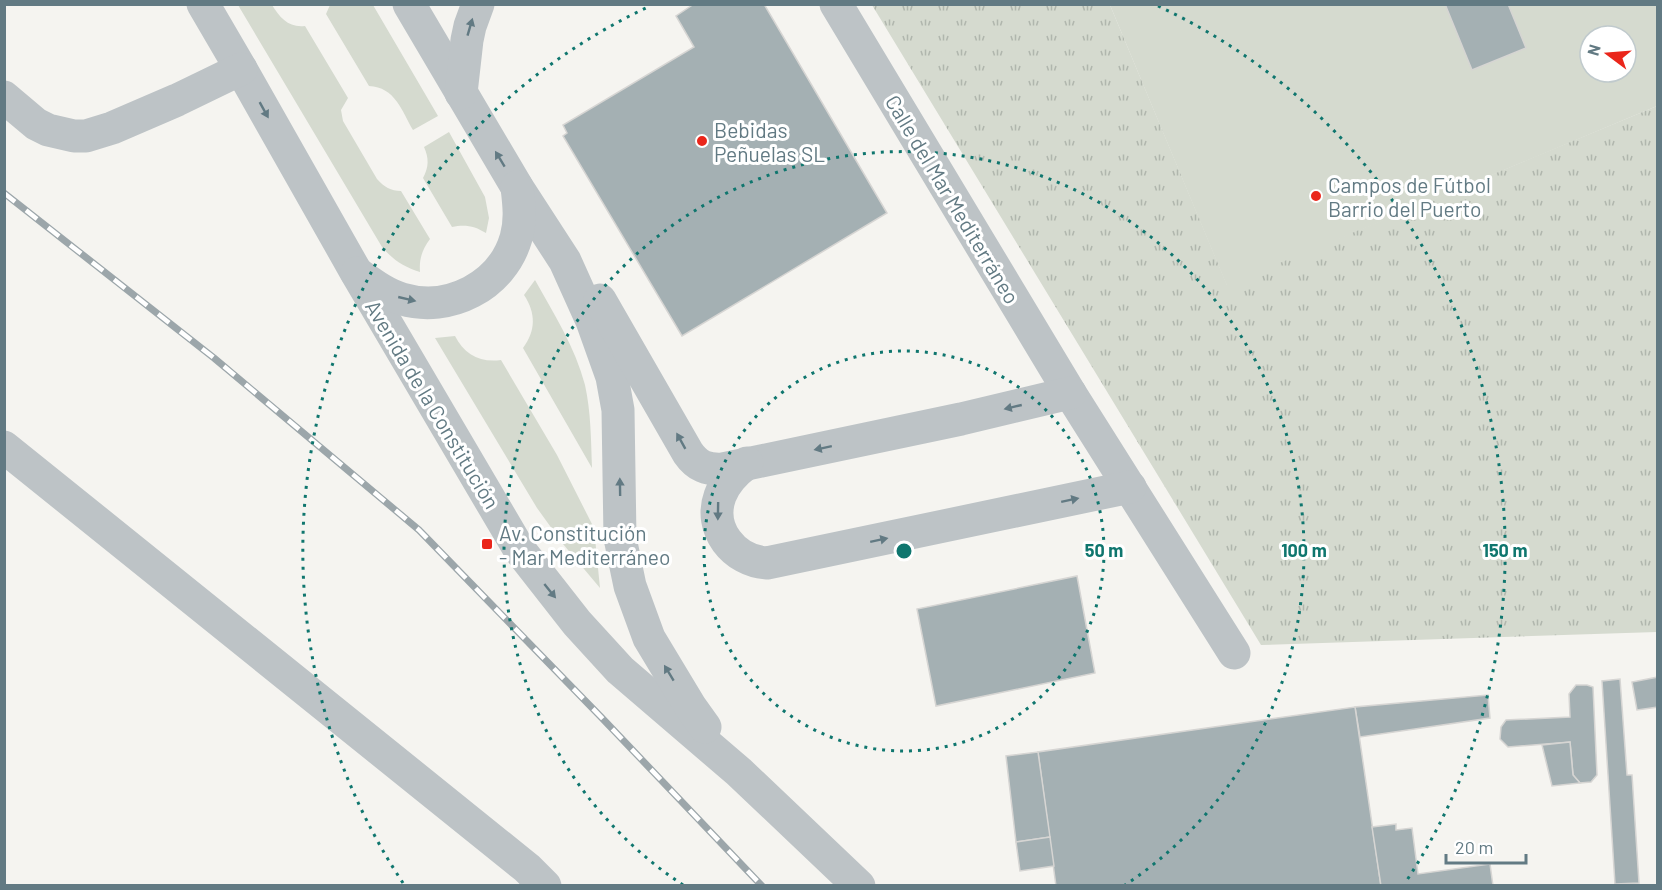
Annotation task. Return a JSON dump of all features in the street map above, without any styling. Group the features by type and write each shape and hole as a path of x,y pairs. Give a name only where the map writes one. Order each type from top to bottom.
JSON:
{"street":[{"name":"Avenida de la Constitución","path":"203,4 356,273 519,549 577,623 620,670 739,772"},
{"name":"Avenida de la Constitución","path":"409,4 565,261 592,321 612,377 618,410 620,538 639,615 649,638 690,706 739,772"},
{"path":"461,93 467,40 478,4"},
{"name":"Calle del Mar Mediterráneo","path":"836,4 1070,393 1234,653"},
{"path":"4,97 36,124 48,130 74,136 86,136 112,128 242,69"},
{"name":"Avenida de la Constitución","path":"356,273 400,298 425,303 450,301 474,291 492,278 507,259 516,238 520,215 518,187"},
{"path":"565,261 582,276 600,300 688,453 696,463 706,468 718,469 747,464 961,419 1070,393"},
{"path":"4,447 545,885"},
{"path":"747,464 734,474 720,496 717,505 718,526 729,546 739,555 751,561 766,563 1130,487"},
{"path":"739,772 859,885"}],"green space":[{"path":"238,5 272,5 278,14 290,24 305,26 348,98 341,110 343,121 377,179 388,188 401,191 430,239 422,255 420,272 399,263 382,247"},
{"path":"330,5 373,5 438,116 413,130 397,101 391,95 378,87 369,86 326,14"},
{"path":"872,5 1110,5 1227,285 1657,106 1657,632 1261,645"},
{"name":"Campos de Fútbol Barrio del Puerto","path":"1110,5 1657,5 1657,106 1227,286"},
{"path":"449,132 485,197 489,218 486,233 470,226 452,227 423,178 428,162 424,147"},
{"path":"535,280 563,331 581,371 588,405 592,468 523,348 530,335 533,322 531,308 524,295"},
{"path":"455,336 463,348 473,356 493,361 501,360 557,455 594,528 600,588 563,544 537,508 435,338"}],"building":[{"path":"694,4 764,4 887,213 682,336 563,136 567,133 563,125 694,47 676,16"},
{"path":"1445,4 1508,4 1526,48 1472,70"},
{"path":"1077,576 1095,673 936,706 917,609"},
{"path":"1658,677 1658,707 1637,710 1632,682"},
{"path":"1620,679 1627,775 1632,775 1639,883 1615,884 1602,681"},
{"path":"1576,685 1593,687 1597,775 1591,782 1580,783 1573,775 1570,742 1508,747 1500,739 1501,727 1506,720 1570,717 1569,694"},
{"path":"1488,695 1490,718 1360,737 1355,707"},
{"path":"1355,707 1381,886 1056,886 1038,752"},
{"path":"1570,742 1573,775 1580,783 1552,786 1542,745"},
{"path":"1038,752 1050,837 1016,842 1006,756"},
{"path":"1396,824 1396,830 1412,828 1418,874 1490,864 1493,886 1381,886 1372,827"},
{"path":"1050,837 1054,866 1020,871 1016,842"}],"railway":[{"path":"4,193 214,358 419,530 762,886"}],"place":[{"name":"Bebidas Peñuelas SL","path":"702,141"},
{"name":"Campos de Fútbol Barrio del Puerto","path":"1316,196"},
{"name":"Av. Constitución - Mar Mediterráneo","path":"487,544"}]}
